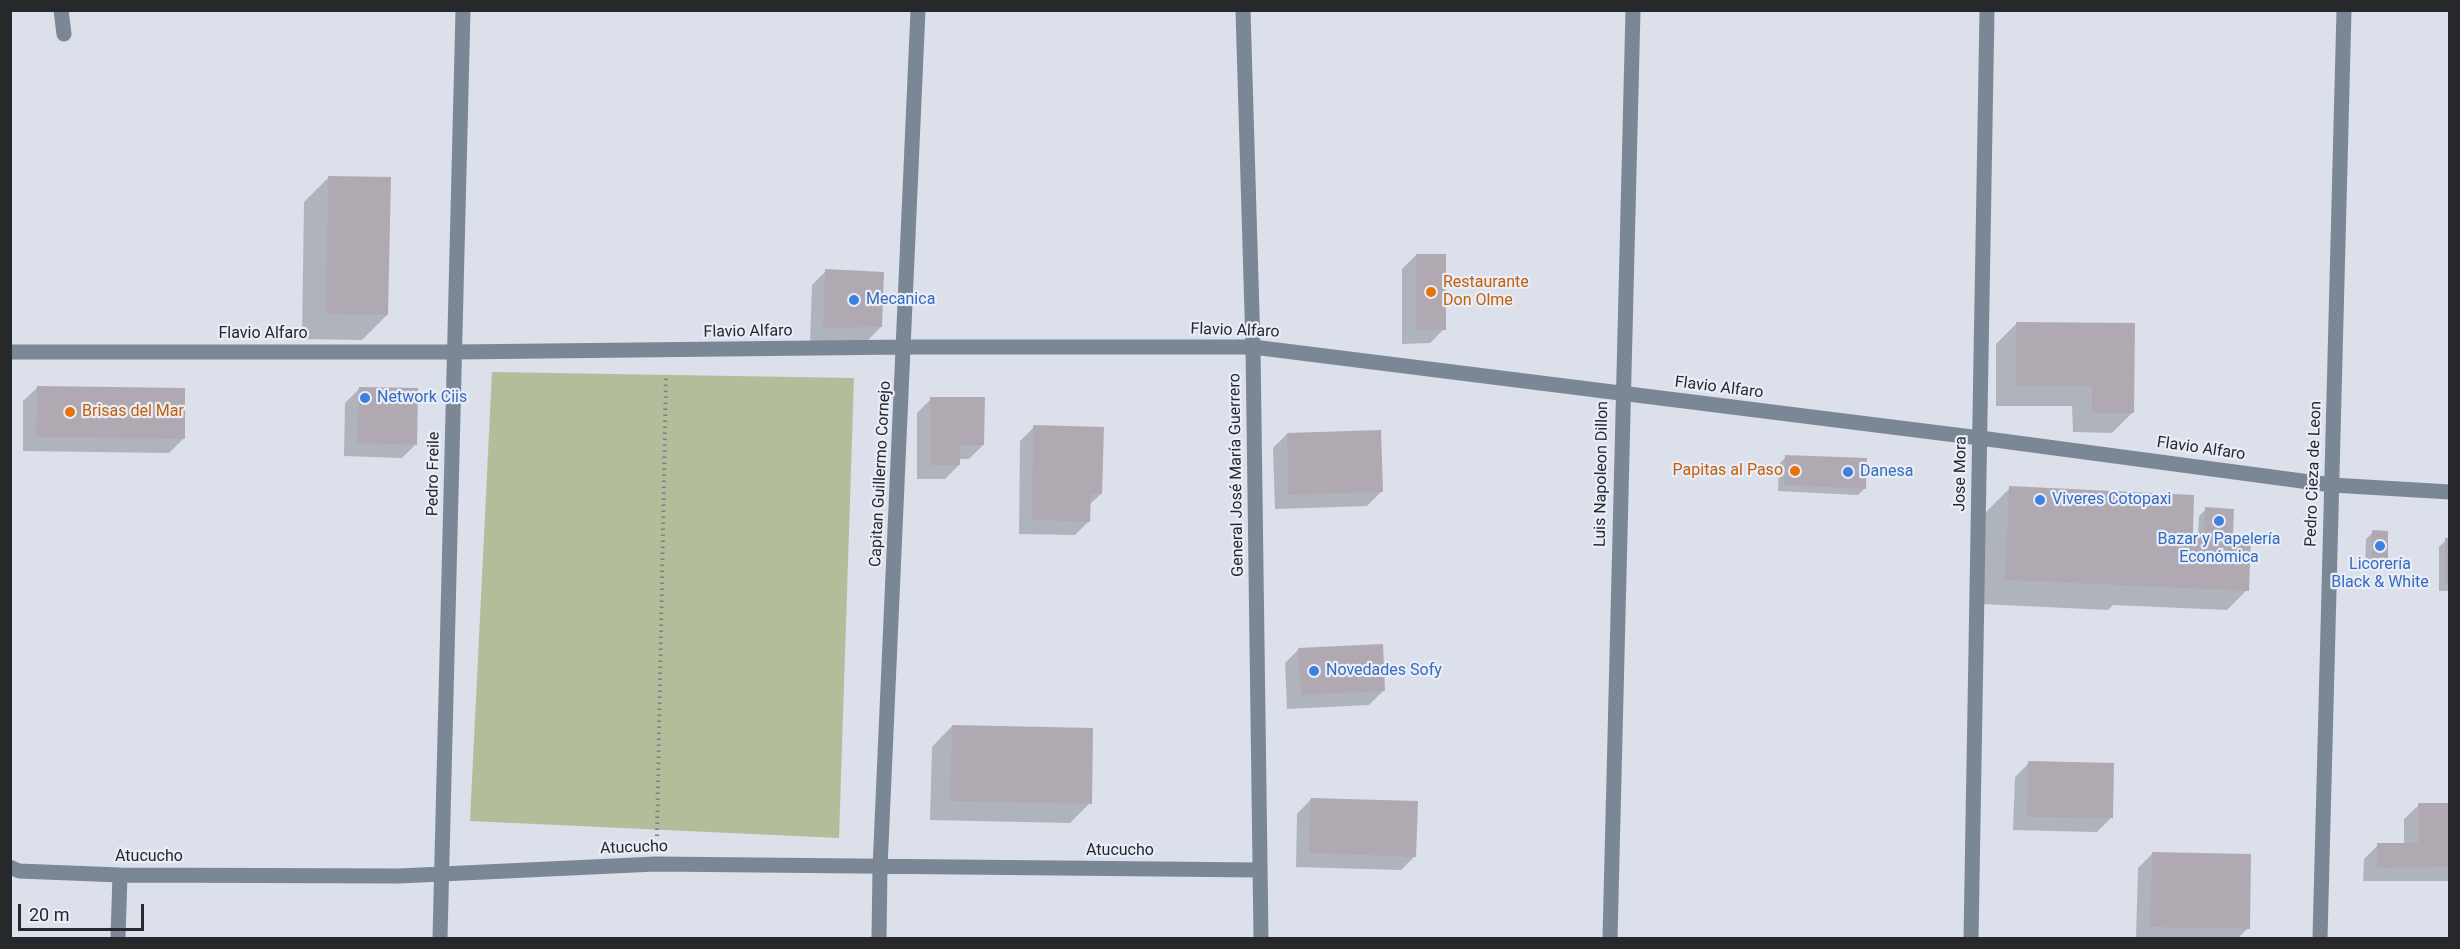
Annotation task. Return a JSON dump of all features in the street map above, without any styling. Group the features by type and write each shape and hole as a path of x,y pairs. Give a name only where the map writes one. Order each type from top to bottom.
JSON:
{"street":[{"path":"61,10 64,34"},
{"name":"Pedro Freile","path":"440,939 463,10"},
{"name":"Capitan Guillermo Cornejo","path":"879,939 880,868 905,347 918,10"},
{"name":"General José María Guerrero","path":"1243,10 1253,347 1261,939"},
{"name":"Luis Napoleon Dillon","path":"1610,939 1633,10"},
{"name":"Jose Mora","path":"1971,939 1987,10"},
{"name":"Pedro Cieza de Leon","path":"2320,939 2344,10"},
{"name":"Flavio Alfaro","path":"10,352 1253,347 2332,484 2450,492"},
{"name":"Atucucho","path":"10,867 19,871 120,875 441,875 656,864 1260,870"},
{"path":"118,939 120,875"}],"path":[{"path":"656,864 667,351"}],"green space":[{"path":"492,372 854,378 839,838 470,821"}],"building":[{"path":"328,176 391,177 388,315 326,314"},
{"name":"Restaurante Don Olme","path":"1416,254 1446,254 1446,330 1416,330"},
{"name":"Mecanica","path":"825,269 884,272 882,327 823,328"},
{"path":"2016,322 2135,323 2134,413 2092,413 2092,386 2016,386"},
{"path":"37,386 185,388 185,439 36,437"},
{"path":"359,387 418,388 417,445 357,443"},
{"path":"930,397 985,397 984,445 960,445 960,465 930,465"},
{"path":"1033,425 1104,427 1102,494 1091,494 1090,522 1032,520"},
{"path":"1381,430 1383,492 1288,495 1287,433"},
{"path":"1785,455 1867,458 1866,489 1784,485"},
{"path":"2009,486 2194,495 2193,533 2204,533 2205,507 2234,509 2233,535 2251,535 2249,591 2005,580"},
{"name":"Licorería Black & White","path":"2372,530 2388,531 2388,563 2372,562"},
{"path":"2445,538 2450,538 2450,584 2445,584"},
{"path":"1383,644 1385,691 1301,695 1298,648"},
{"path":"952,725 1093,728 1092,804 950,801"},
{"path":"2028,761 2114,763 2113,818 2027,817"},
{"path":"1311,798 1418,801 1416,857 1309,853"},
{"path":"2418,803 2449,803 2450,867 2377,868 2377,843 2418,843"},
{"path":"2152,852 2251,854 2250,929 2150,927"}],"place":[{"name":"Restaurante Don Olme","path":"1431,292"},
{"name":"Mecanica","path":"854,300"},
{"name":"Network Ciis","path":"365,398"},
{"name":"Brisas del Mar","path":"70,412"},
{"name":"Papitas al Paso","path":"1795,471"},
{"name":"Danesa","path":"1848,472"},
{"name":"Viveres Cotopaxi","path":"2040,500"},
{"name":"Bazar y Papelería Económica","path":"2219,521"},
{"name":"Licorería Black & White","path":"2380,546"},
{"name":"Novedades Sofy","path":"1314,671"}]}
